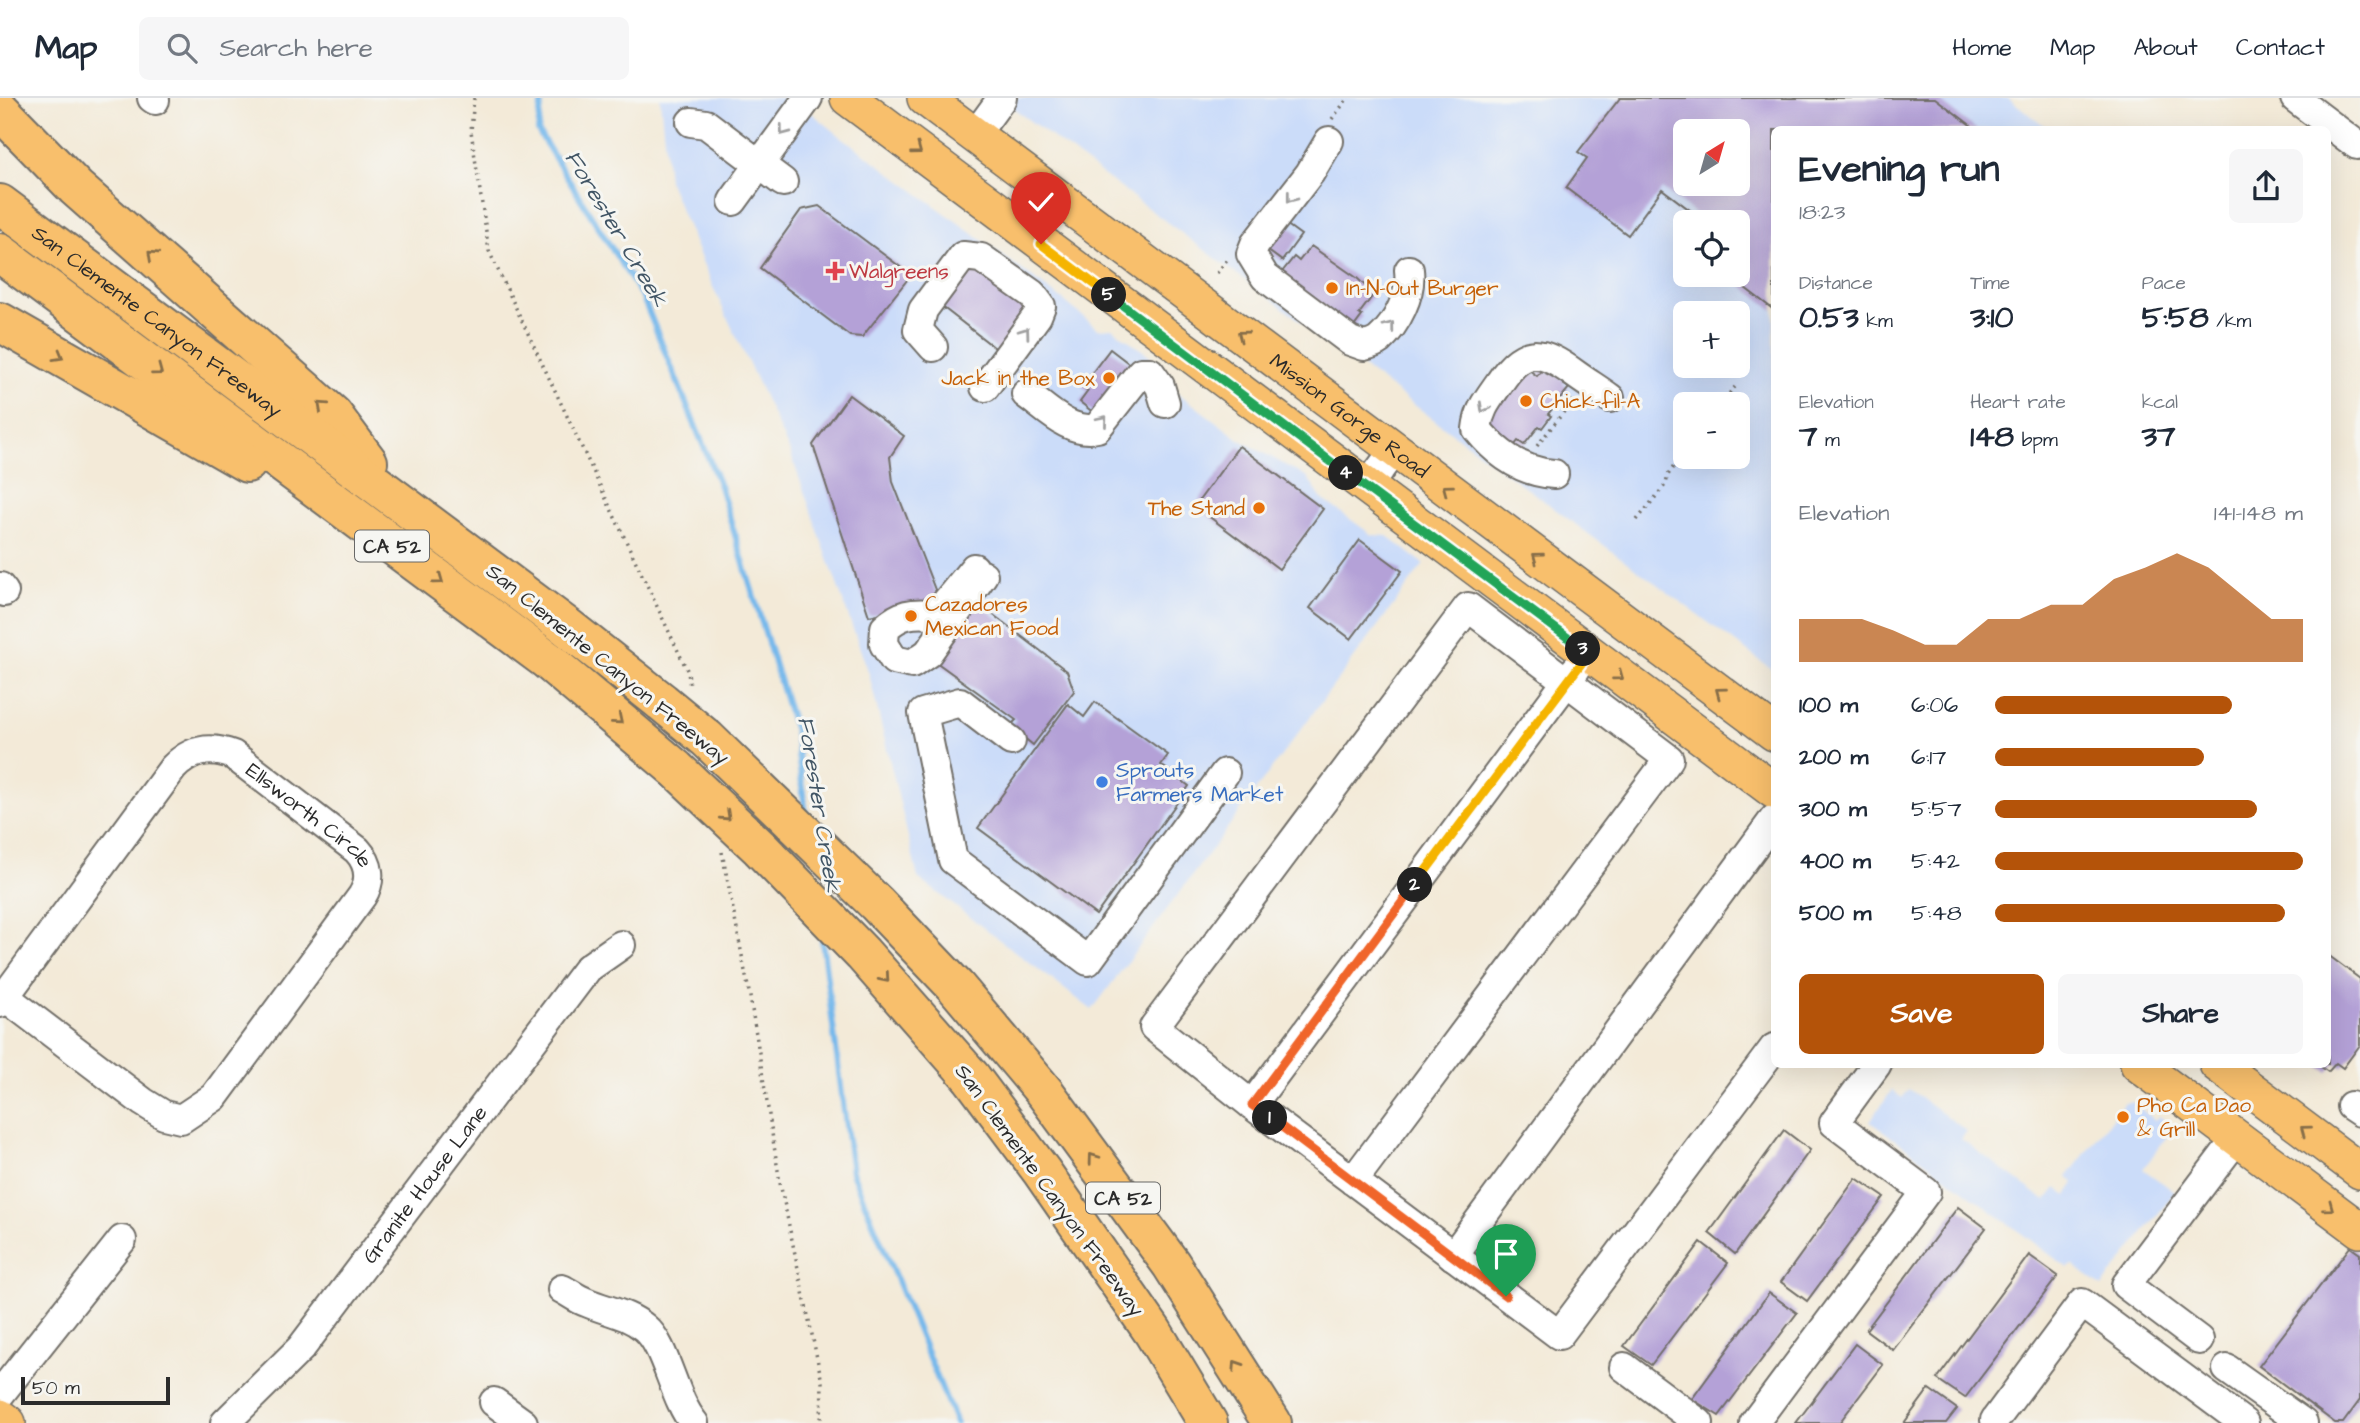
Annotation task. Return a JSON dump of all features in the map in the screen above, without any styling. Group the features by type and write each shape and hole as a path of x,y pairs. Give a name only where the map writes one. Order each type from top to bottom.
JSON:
{"highway":[{"path":"0,110 76,188 333,415 395,497"},
{"name":"San Clemente Canyon Freeway","path":"0,204 567,627 717,748 876,903 956,988 1046,1094 1171,1264 1272,1423"},
{"name":"San Clemente Canyon Freeway","path":"0,253 547,660 676,769 760,848 863,954 971,1077 1042,1172 1145,1321 1208,1423"},
{"path":"0,261 103,330"},
{"path":"0,322 397,549"}],"main road":[{"path":"848,98 1771,789"},
{"name":"Mission Gorge Road","path":"925,98 1771,731"},
{"path":"2143,1068 2360,1230"},
{"path":"2222,1068 2360,1171"},
{"path":"0,1416 9,1423"}],"street":[{"path":"733,201 808,98"},
{"path":"975,135 1002,98"},
{"path":"2295,98 2357,145"},
{"path":"691,122 706,124 783,182"},
{"path":"1329,141 1310,173 1255,244 1251,254 1256,265 1265,276 1350,341 1364,346 1378,341 1401,311 1410,281 1409,270"},
{"path":"933,347 918,330 923,310 963,256 981,258 1032,294 1041,306 1037,316 985,387"},
{"path":"1554,474 1535,473 1521,467 1491,446 1477,429 1478,414 1507,371 1514,354 1526,345 1541,346 1553,358 1611,398"},
{"path":"1026,394 1067,424 1084,431 1097,428 1141,372 1150,373 1160,386 1166,403"},
{"path":"1366,488 1395,449"},
{"path":"1353,1181 1669,760 1468,607 1154,1027 1252,1105 1353,1181 1453,1256 1559,1335 1771,1052"},
{"path":"1252,1105 1589,653"},
{"path":"1011,741 961,702 923,713 953,860 1088,961 1225,773"},
{"name":"Ellsworth Circle","path":"216,750 233,755 357,850 366,862 369,876 362,896 214,1097 181,1119 164,1115 143,1102 2,1000 173,768 180,760 199,751 216,750"},
{"path":"1453,1256 1771,831"},
{"name":"Granite House Lane","path":"225,1423 301,1348 589,968 621,945"},
{"path":"1754,1423 1926,1192 1834,1123 1874,1068"},
{"path":"2199,1340 2126,1285 2237,1138"},
{"path":"0,1394 122,1240"},
{"path":"562,1289 584,1301 625,1315 646,1328 656,1341 675,1389 694,1423"},
{"path":"1995,1420 2082,1303 2244,1423"},
{"path":"1624,1367 1699,1423"},
{"path":"2227,1369 2303,1423"},
{"path":"494,1402 523,1423"}],"path":[{"path":"1521,467 1587,382"},
{"path":"1731,392 1735,387"},
{"path":"1637,520 1666,484 1673,468"}],"shaded area":[{"path":"660,98 793,98 1098,329 1112,328 1150,356 1174,390 1239,439 1308,478 1321,498 1372,535 1387,536 1424,564 1092,1010 918,878 869,674 790,452 712,285 668,180"},
{"path":"999,98 2008,98 2045,126 1771,126 1771,669"},
{"path":"1909,1089 1967,1131 1961,1139 2046,1201 2056,1188 2067,1195 2075,1183 2067,1177 2124,1103 2132,1102 2155,1120 2159,1116 2174,1127 2143,1169 2175,1192 2102,1287 2073,1265 2068,1268 1870,1121 1892,1090 1902,1098"}],"building":[{"path":"1620,98 1935,98 1972,126 1771,126 1771,308 1744,287 1750,287 1750,210 1690,210 1662,189 1628,235 1566,188 1587,158 1578,152"},
{"name":"Walgreens","path":"819,206 911,275 862,337 850,336 760,268 801,210"},
{"path":"1286,224 1301,235 1282,261 1267,250"},
{"name":"In-N-Out Burger","path":"1311,246 1357,278 1374,294 1359,314 1362,316 1353,328 1284,277 1286,275 1282,272 1294,257 1299,261"},
{"path":"968,255 1033,305 999,351 936,302"},
{"name":"Jack in the Box","path":"1110,349 1136,369 1099,417 1080,402 1088,391 1082,386"},
{"name":"Chick-fil-A","path":"1525,367 1537,376 1543,369 1549,374 1551,371 1565,381 1563,384 1569,388 1548,414 1551,416 1542,428 1539,426 1524,445 1518,441 1511,450 1482,414"},
{"path":"849,395 904,436 890,457 893,482 939,600 869,616 813,445"},
{"name":"The Stand","path":"1239,446 1323,509 1279,569 1195,506"},
{"path":"1360,540 1402,571 1351,639 1310,608"},
{"path":"975,601 1067,671 1074,691 1033,745 1010,726 1016,720 932,659"},
{"path":"1095,702 1168,755 1161,765 1189,786 1096,915 978,828 1068,704 1084,717"},
{"path":"2331,957 2360,979 2360,1045 2343,1068 2336,1063 2328,1072 2322,1068 2331,1068"},
{"path":"1784,1130 1810,1150 1735,1254 1709,1233"},
{"path":"1856,1178 1884,1197 1807,1301 1781,1282"},
{"path":"1958,1207 1986,1228 1893,1350 1866,1330"},
{"path":"1701,1242 1728,1263 1651,1365 1624,1346"},
{"path":"2350,1247 2360,1254 2360,1400 2343,1423 2335,1423 2259,1366"},
{"path":"2029,1255 2058,1276 1965,1398 1937,1379"},
{"path":"1769,1293 1797,1313 1719,1416 1692,1399"},
{"path":"1855,1344 1883,1365 1839,1423 1796,1423"},
{"path":"1929,1389 1957,1409 1946,1423 1904,1423"}],"waterway":[{"name":"Forester Creek","path":"542,98 538,131 643,298 720,486 795,731 806,815"},
{"name":"Forester Creek","path":"821,933 852,1172 956,1423"}],"place":[{"name":"Walgreens","path":"835,271"},
{"name":"In-N-Out Burger","path":"1332,288"},
{"name":"Jack in the Box","path":"1109,378"},
{"name":"Chick-fil-A","path":"1526,401"},
{"name":"The Stand","path":"1259,508"},
{"name":"Cazadores Mexican Food","path":"911,616"},
{"name":"Sprouts Farmers Market","path":"1102,782"},
{"name":"Pho Ca Dao & Grill","path":"2123,1117"}],"route":[{"path":"1041,244 1589,653 1252,1105 1506,1296"}]}
